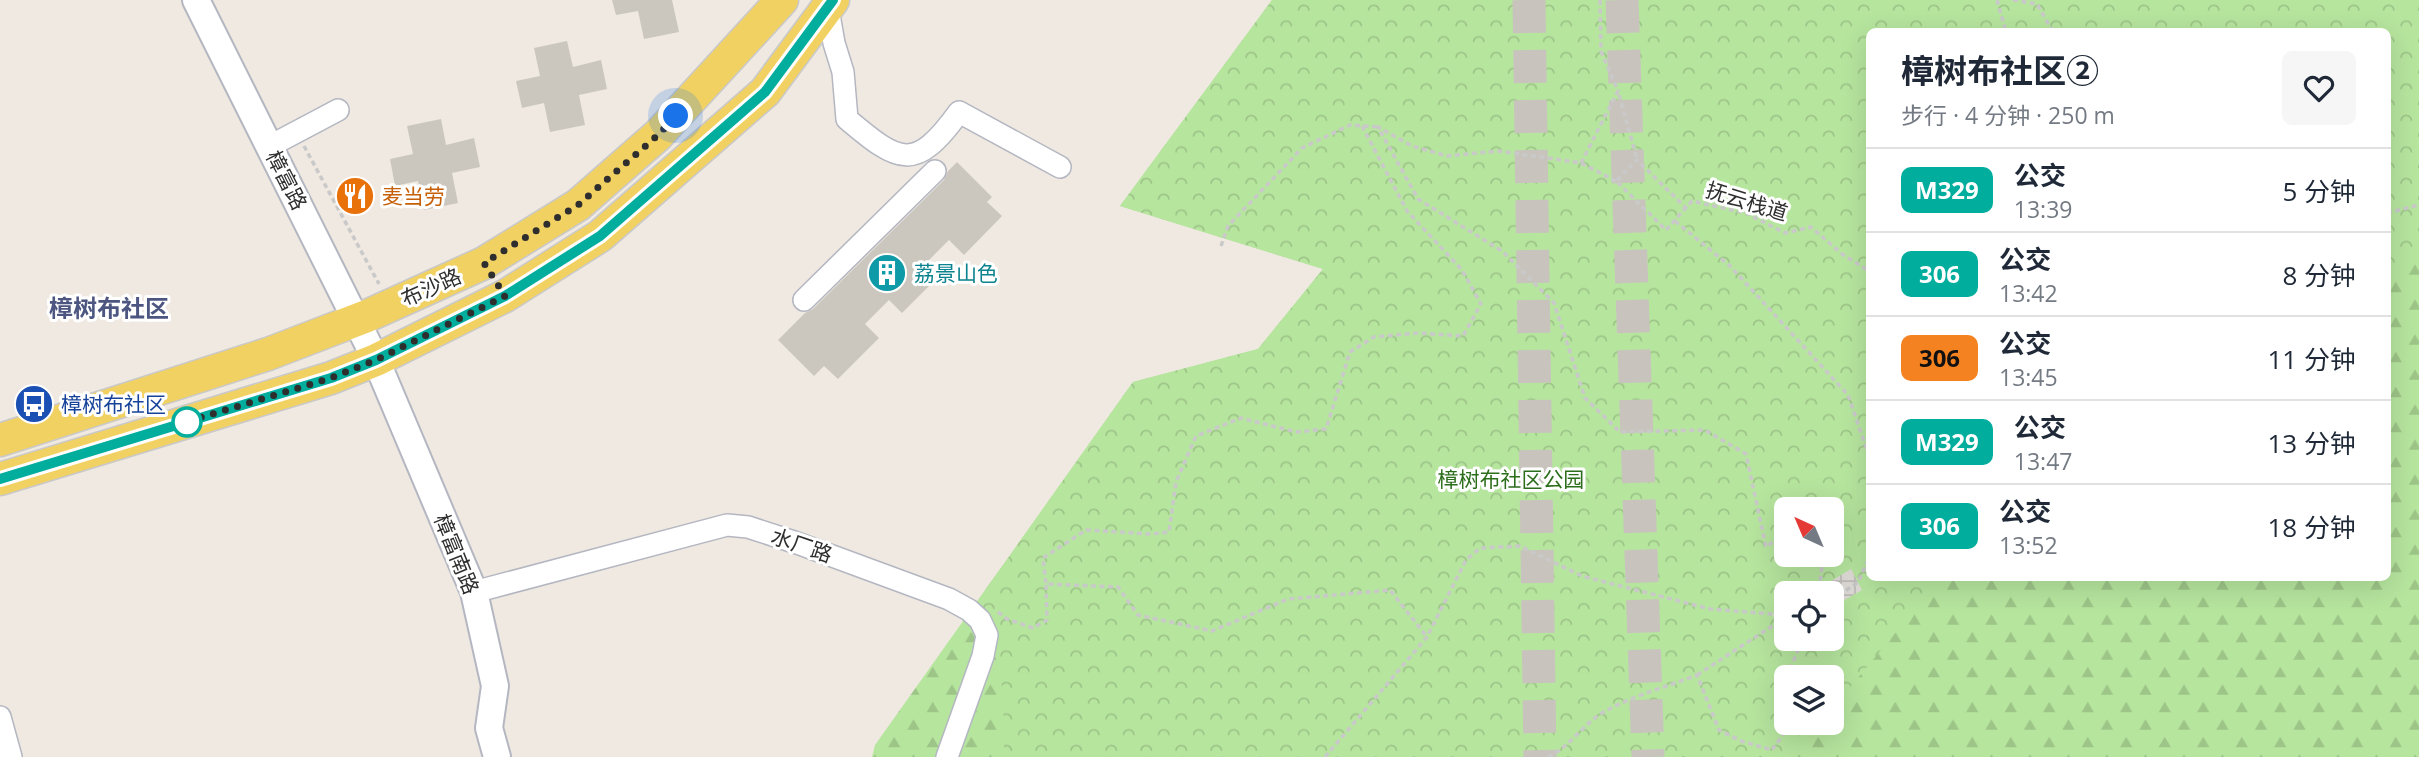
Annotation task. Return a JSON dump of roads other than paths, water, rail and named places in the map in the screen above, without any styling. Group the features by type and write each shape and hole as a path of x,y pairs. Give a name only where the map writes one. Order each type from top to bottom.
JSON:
{"main road":[{"name":"布沙路","path":"0,440 268,354 357,320 484,263 578,205 658,135 782,0"},
{"name":"布沙路","path":"0,479 328,379 376,360 505,296 600,236 707,144 765,92 831,4"},
{"path":"484,263 505,296"}],"street":[{"name":"樟富路","path":"196,0 376,360"},
{"path":"831,4 834,43 843,72 847,119 881,148 897,154 912,155 925,151 944,134 959,113 1060,167"},
{"path":"270,146 338,110"},
{"path":"804,300 935,171"},
{"name":"樟富南路","path":"376,360 474,592 495,686 489,728 497,757"},
{"name":"水厂路","path":"474,592 727,525 748,527 889,575 969,610 981,620 987,635 983,656 947,757"},
{"path":"0,717 11,757"},
{"path":"0,751 2,757"}],"tunnel":[{"path":"1529,0 1540,757"},
{"path":"1622,0 1648,757"}],"place":[{"name":"麦当劳","path":"355,196"},
{"name":"荔景山色","path":"887,273"},
{"name":"樟树布社区","path":"34,404"}],"district":[{"name":"樟树布社区","path":"109,307"}],"park label":[{"name":"樟树布社区公园","path":"1511,479"}]}
